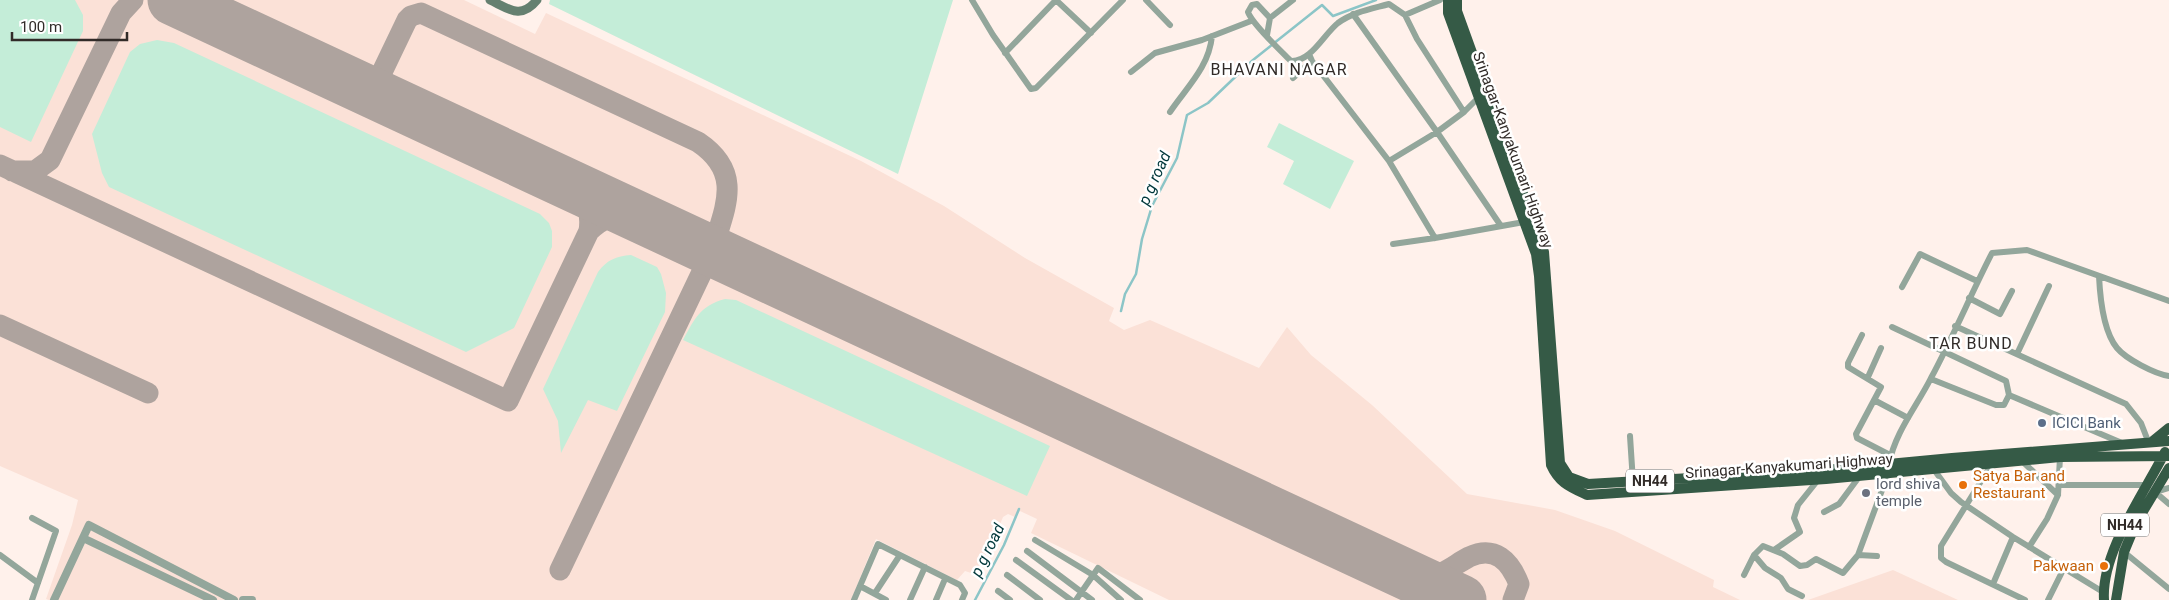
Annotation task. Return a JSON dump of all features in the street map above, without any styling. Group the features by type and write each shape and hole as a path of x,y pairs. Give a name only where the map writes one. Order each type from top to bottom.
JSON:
{"highway":[{"name":"Srinagar-Kanyakumari Highway","path":"1448,0 1448,13 1536,254 1551,465 1556,476 1563,484 1587,495 1859,476 1889,465 1935,471 2060,457 2166,456"},
{"name":"Srinagar-Kanyakumari Highway","path":"1457,0 1457,11 1544,252 1560,463 1569,476 1588,484 1633,482 1889,465 2151,441 2169,443"},
{"path":"2151,441 2169,428"},
{"path":"2166,456 2169,443"},
{"name":"NH44","path":"2116,600 2124,552 2166,456"},
{"name":"NH44","path":"2104,596 2118,540 2151,488 2169,468"}],"main road":[{"path":"490,0 521,12 528,11 537,0"}],"street":[{"path":"972,0 1005,53 1031,89 1036,88 1092,33 1121,0"},
{"path":"1005,53 1056,0 1092,33"},
{"path":"1146,0 1170,25"},
{"path":"1267,35 1270,18 1293,0"},
{"path":"1405,16 1440,0"},
{"path":"1270,18 1263,8 1257,4 1252,5 1248,12 1251,21 1291,61 1296,61 1309,54 1337,24 1353,14 1389,4 1405,16 1422,47 1464,112"},
{"path":"1353,14 1501,226"},
{"path":"1131,72 1155,53 1212,36 1251,21"},
{"path":"1170,112 1203,68 1211,51 1212,36"},
{"path":"1309,54 1312,61 1390,161 1435,238"},
{"path":"1293,78 1312,61"},
{"path":"1390,161 1437,132 1464,112 1479,97"},
{"path":"1393,244 1524,222"},
{"path":"1744,575 1754,555 1763,546 1774,550 1800,566 1807,565 1816,559 1830,568 1843,573 1858,555 1889,465 1908,418 1931,379 1992,253 2027,250 2169,301"},
{"path":"1902,286 1920,254 1977,281"},
{"path":"2099,276 2102,312 2117,348 2142,366 2169,376"},
{"path":"2017,354 2049,286"},
{"path":"1969,298 2000,314 2012,291"},
{"path":"1955,326 2126,404 2141,423 2151,441"},
{"path":"1892,327 1943,353 2006,381 2009,395 2004,405 1996,405 1931,379"},
{"path":"1862,335 1848,363 1848,367 1868,377 1881,387 1856,434 1857,438 1889,465"},
{"path":"1868,377 1881,348"},
{"path":"2009,395 2123,444"},
{"path":"1874,400 1908,418"},
{"path":"1630,436 1633,482"},
{"path":"2029,547 2047,519 2058,495 2060,457"},
{"path":"2022,461 2058,495"},
{"path":"1991,465 1968,506 1941,546 1941,558 2025,600"},
{"path":"1935,471 1951,494 2014,538 2064,568 2104,596"},
{"path":"1824,512 1839,504 1859,476"},
{"path":"1774,550 1800,532 1794,518 1798,505 1818,480"},
{"path":"2059,485 2169,488"},
{"path":"2151,488 2169,504"},
{"path":"32,518 56,531 32,600"},
{"path":"54,600 89,524 234,600"},
{"path":"83,538 213,600"},
{"path":"1993,584 2014,538"},
{"path":"1035,540 1093,575 1121,600"},
{"path":"854,600 878,544 960,585 965,593 962,600"},
{"path":"1027,551 1092,600"},
{"path":"2124,552 2169,589"},
{"path":"874,594 900,554"},
{"path":"0,555 38,583"},
{"path":"1754,555 1765,568 1781,578 1788,589 1802,596"},
{"path":"1858,555 1877,556"},
{"path":"1016,560 1071,600"},
{"path":"910,600 925,568"},
{"path":"1076,600 1098,568 1140,600"},
{"path":"2048,600 2064,568"},
{"path":"1007,575 1040,600"},
{"path":"936,600 945,579"},
{"path":"860,586 886,600"},
{"path":"998,592 1010,600"},
{"path":"221,600 226,600"},
{"path":"243,600 252,600"}],"shaded area":[{"path":"0,0 464,0 535,34 546,13 861,161 944,206 1025,258 1114,308 1109,321 1124,330 1150,320 1259,368 1287,327 1311,355 1372,405 1467,494 1555,510 1615,531 1714,580 1713,587 1740,600 1169,600 1031,533 1037,519 1020,511 1015,517 1008,514 1003,517 990,549 974,574 965,571 957,580 876,539 851,600 46,599 72,525 78,500 0,466"},
{"path":"1893,570 1958,600 1808,600"}],"green space":[{"path":"0,0 75,0 83,15 83,31 31,142 0,127"},
{"path":"550,0 953,0 898,174 549,4"},
{"path":"157,40 174,43 540,214 549,223 552,231 552,247 514,328 466,352 109,187 102,173 92,134 130,52 140,44"},
{"path":"1279,123 1354,161 1330,209 1283,184 1294,161 1267,147"},
{"path":"631,255 657,267 666,293 665,312 617,411 588,400 561,453 558,421 543,389 598,272 612,259"},
{"path":"725,299 736,300 1050,446 1027,496 683,340 691,325 704,309"}],"waterway":[{"name":"p g road","path":"1121,311 1125,294 1136,274 1142,239 1152,206 1177,158 1187,115 1208,103 1253,60 1322,5 1333,16 1376,0"},
{"name":"p g road","path":"975,600 1004,545 1019,509"}],"taxiway":[{"path":"12,171 35,171 50,160 121,13 133,0"},
{"path":"372,93 407,20 411,16 421,13 698,142 712,154 721,166 726,179 727,192 722,220 712,251 560,570"},
{"path":"0,165 508,401 589,231 590,218 587,206 581,195 571,186"},
{"path":"589,231 610,217 634,215"},
{"path":"0,325 148,393"},
{"path":"1410,576 1422,577 1433,575 1445,571 1469,557 1478,554 1494,554 1506,562 1519,584 1513,600"},
{"path":"1404,575 1440,600"}],"runway":[{"path":"173,0 1461,600"}],"place":[{"name":"ICICI Bank","path":"2042,423"},
{"name":"Satya Bar and Restaurant","path":"1963,485"},
{"name":"lord shiva temple","path":"1866,493"},
{"name":"Pakwaan","path":"2104,566"}],"district":[{"name":"BHAVANI NAGAR","path":"1279,69"},
{"name":"TAR BUND","path":"1971,343"}]}
